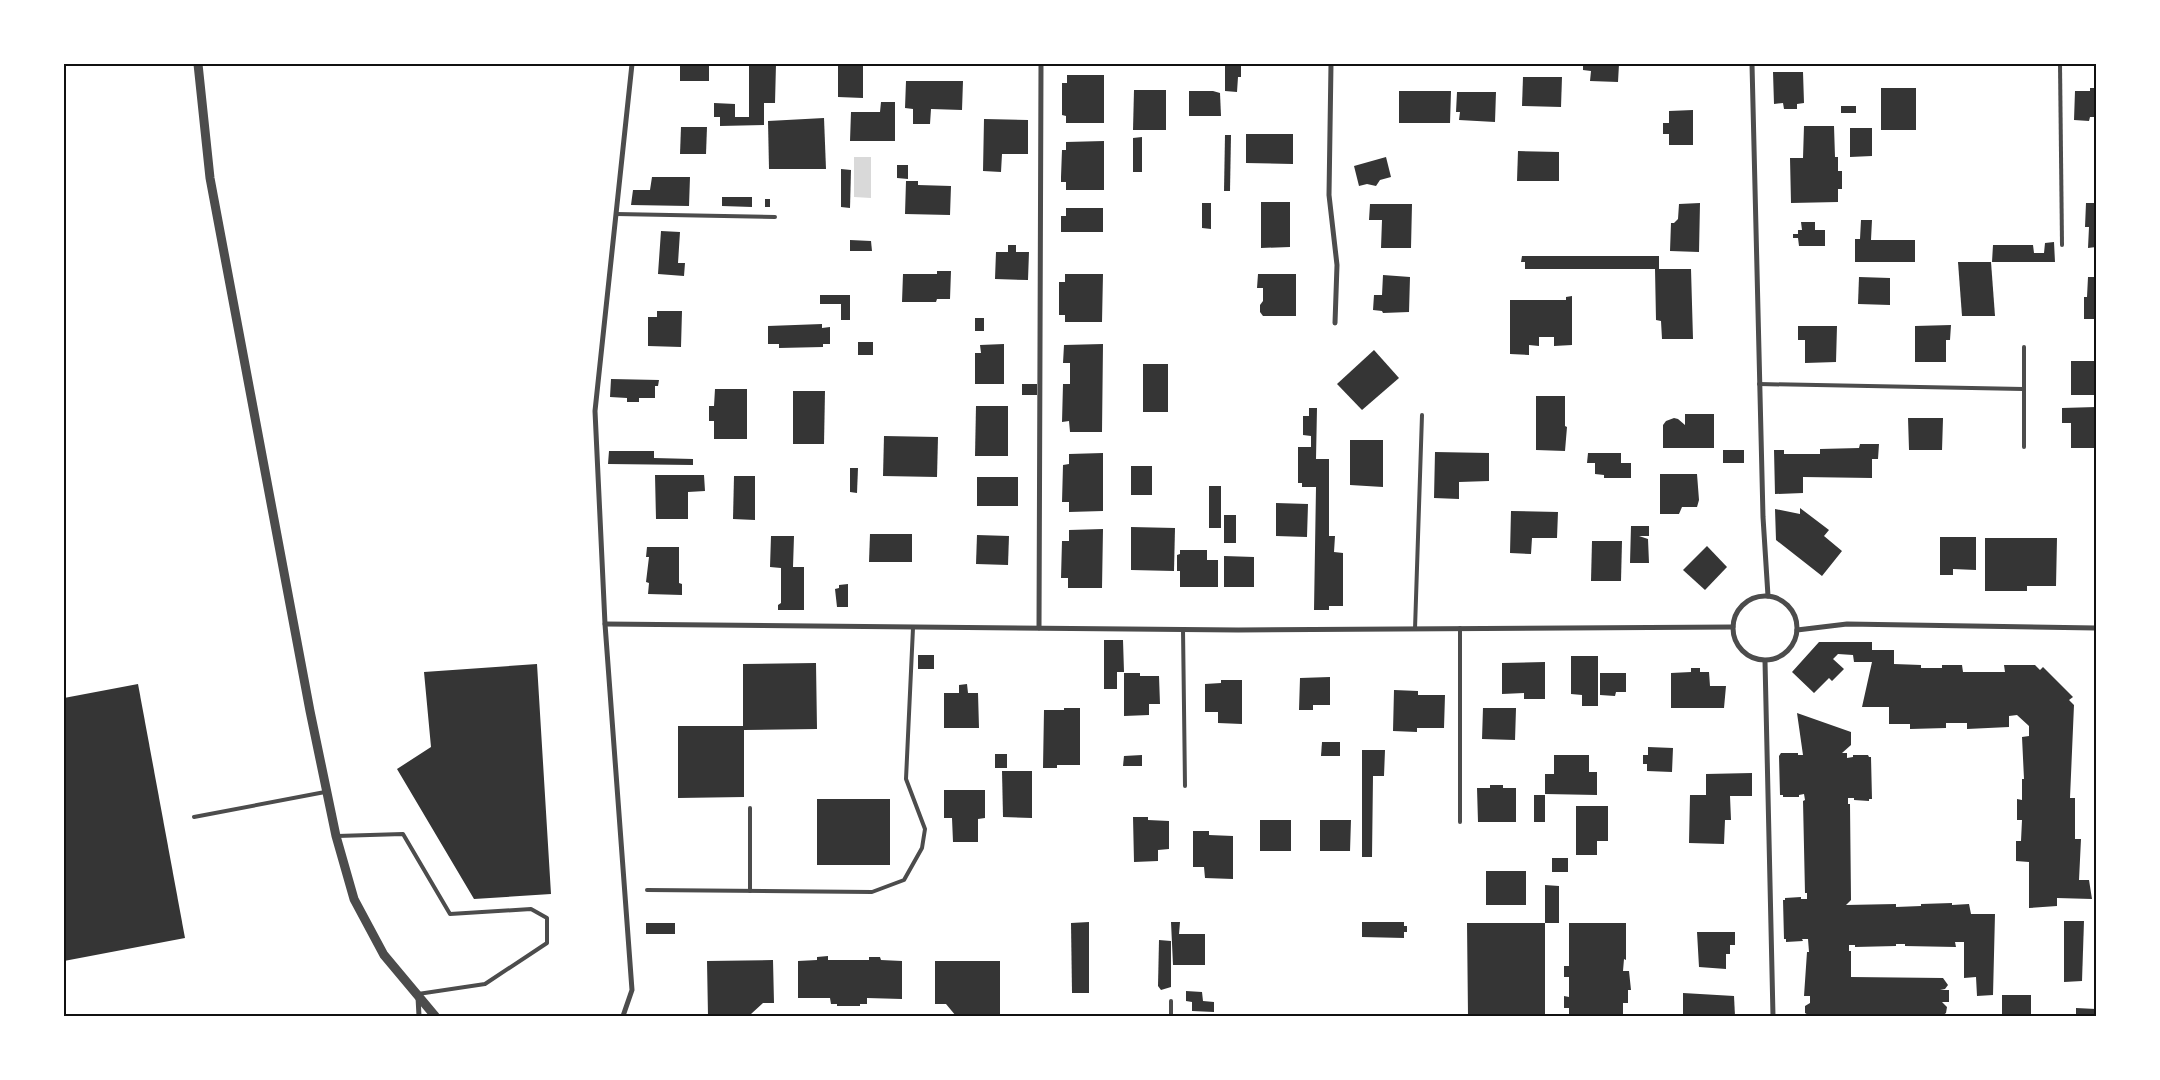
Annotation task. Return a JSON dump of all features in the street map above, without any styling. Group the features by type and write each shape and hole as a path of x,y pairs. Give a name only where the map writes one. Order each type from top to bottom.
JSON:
{"street":[{"path":"198,64 210,178 310,711 336,836 354,898 384,955 435,1016"},
{"path":"623,1016 632,990 605,624 595,411 632,64"},
{"path":"1039,628 1041,64"},
{"path":"1331,64 1329,195 1337,265 1336,323"},
{"path":"1752,64 1759,384 1763,517 1768,596"},
{"path":"1768,596 1786,604 1792,611 1797,630 1795,640 1783,655 1774,660 1765,661 1745,654 1736,642 1733,628 1735,617 1740,608 1748,601 1768,596"},
{"path":"605,624 1183,629 1733,628"},
{"path":"1797,630 1847,624 2096,628"},
{"path":"1765,661 1773,1016"},
{"path":"418,994 419,1016"}],"lane":[{"path":"2060,64 2062,245"},
{"path":"616,214 775,217"},
{"path":"2024,348 2024,447"},
{"path":"1759,384 2023,389"},
{"path":"1415,629 1422,415"},
{"path":"647,890 872,892 904,880 922,848 925,829 906,779 913,628"},
{"path":"1460,628 1460,822"},
{"path":"1183,629 1186,786"},
{"path":"194,817 328,792"},
{"path":"750,808 750,891"},
{"path":"336,836 403,834 450,914 531,909 547,918 547,943 485,984 418,994"},
{"path":"1171,1001 1171,1016"}],"shaded area":[{"path":"854,157 871,157 871,198 854,197"}],"building":[{"path":"680,64 709,64 709,81 680,81"},
{"path":"749,64 776,64 775,103 764,103 764,125 720,126 720,117 714,117 714,103 735,104 735,117 749,117"},
{"path":"838,64 863,64 863,98 838,97"},
{"path":"1225,64 1241,64 1241,77 1238,77 1237,92 1225,91"},
{"path":"1583,64 1619,64 1618,82 1590,81 1591,71 1583,70"},
{"path":"1773,72 1803,72 1804,103 1797,104 1797,109 1784,109 1783,103 1774,104"},
{"path":"1067,75 1104,75 1104,123 1066,123 1066,116 1062,115 1062,83 1067,83"},
{"path":"1523,77 1562,77 1561,107 1522,106"},
{"path":"906,81 963,81 962,110 931,109 930,124 913,124 913,109 905,108"},
{"path":"1881,88 1916,88 1916,130 1881,130"},
{"path":"2090,88 2096,88 2096,117 2090,117 2089,121 2074,120 2075,91 2090,91"},
{"path":"1134,90 1166,90 1166,130 1133,130"},
{"path":"1189,91 1213,91 1220,93 1221,116 1189,116"},
{"path":"1399,91 1451,91 1450,123 1399,123"},
{"path":"1457,92 1496,92 1495,122 1459,120 1460,112 1456,112"},
{"path":"881,102 895,102 895,141 850,141 851,112 880,112"},
{"path":"1841,106 1856,106 1856,113 1841,113"},
{"path":"1693,110 1693,145 1669,145 1669,134 1663,134 1663,123 1669,123 1669,111"},
{"path":"824,118 826,169 769,169 768,121"},
{"path":"984,119 1028,120 1028,154 1002,154 1001,172 983,171"},
{"path":"1804,126 1834,126 1835,157 1838,157 1838,171 1842,171 1842,189 1838,189 1838,202 1791,203 1790,158 1803,158"},
{"path":"681,127 707,127 706,154 680,154"},
{"path":"1850,128 1872,128 1872,156 1850,157"},
{"path":"1246,134 1293,134 1293,164 1246,163"},
{"path":"1225,135 1231,135 1230,191 1224,191"},
{"path":"1142,137 1142,172 1133,172 1133,138"},
{"path":"1104,141 1104,190 1066,190 1066,182 1061,182 1061,177 1062,150 1066,150 1066,142"},
{"path":"1518,151 1559,152 1559,181 1517,181"},
{"path":"1386,157 1391,177 1380,180 1376,186 1367,184 1359,186 1354,166"},
{"path":"897,165 908,165 908,179 897,178"},
{"path":"841,169 851,170 850,208 841,207"},
{"path":"652,177 690,177 689,206 631,205 633,190 650,190"},
{"path":"906,181 918,181 918,185 951,186 950,215 905,214"},
{"path":"722,197 752,197 752,207 722,206"},
{"path":"765,199 770,199 770,207 765,207"},
{"path":"1261,202 1290,202 1290,247 1261,248"},
{"path":"1202,203 1211,203 1211,229 1202,228"},
{"path":"1700,203 1699,252 1670,251 1671,223 1678,219 1679,204"},
{"path":"2086,203 2096,203 2096,247 2088,248 2089,227 2085,227"},
{"path":"1370,204 1412,204 1411,248 1381,248 1382,220 1369,220"},
{"path":"1066,208 1103,208 1103,232 1061,232 1061,216 1066,216"},
{"path":"1861,220 1872,220 1871,240 1915,240 1915,262 1855,262 1855,239 1860,239"},
{"path":"1801,222 1815,222 1815,230 1825,230 1825,246 1799,246 1798,238 1793,238 1793,234 1798,234 1798,230 1802,230"},
{"path":"661,231 680,232 678,263 685,263 684,276 658,274"},
{"path":"850,240 871,241 872,251 850,251"},
{"path":"2054,242 2055,262 1992,262 1993,245 2033,245 2034,253 2044,253 2045,243"},
{"path":"1008,245 1016,245 1016,252 1029,252 1028,280 995,279 996,252 1008,252"},
{"path":"1522,256 1659,256 1659,269 1691,269 1693,339 1662,339 1661,321 1656,320 1655,269 1525,269 1525,262 1521,262"},
{"path":"1958,262 1991,262 1995,316 1962,316"},
{"path":"937,271 951,271 950,299 937,299 936,302 902,302 903,274 937,274"},
{"path":"1065,274 1103,274 1102,322 1065,322 1065,315 1059,315 1059,282 1065,282"},
{"path":"1258,274 1296,274 1296,316 1263,316 1260,312 1260,305 1263,301 1263,288 1257,288"},
{"path":"1383,275 1410,277 1409,312 1383,313 1382,311 1373,310 1374,295 1382,295"},
{"path":"1859,277 1890,278 1890,305 1858,304"},
{"path":"2088,277 2096,277 2096,319 2084,319 2084,297 2087,297"},
{"path":"820,295 850,295 850,320 841,320 841,304 820,304"},
{"path":"1572,296 1572,345 1554,346 1554,337 1539,337 1539,346 1529,345 1529,355 1510,354 1510,300 1566,300 1566,297"},
{"path":"657,311 682,311 681,347 648,346 648,317 657,317"},
{"path":"975,318 984,318 984,331 975,331"},
{"path":"822,324 822,328 830,327 830,344 823,344 823,347 779,348 779,344 768,344 768,326"},
{"path":"1951,325 1950,340 1946,340 1946,362 1915,362 1915,326"},
{"path":"1798,326 1837,326 1836,362 1805,363 1805,340 1798,340"},
{"path":"858,342 873,342 873,355 858,355"},
{"path":"1004,344 1004,384 975,384 975,353 981,353 980,345"},
{"path":"1103,344 1102,432 1070,432 1069,421 1062,422 1063,384 1070,384 1070,363 1063,363 1064,345"},
{"path":"1374,350 1399,378 1362,410 1337,384"},
{"path":"2071,361 2096,361 2096,395 2071,395"},
{"path":"1143,364 1168,364 1168,412 1143,412"},
{"path":"611,379 659,380 658,386 655,386 655,398 639,398 639,402 627,402 627,398 610,397"},
{"path":"1022,384 1037,384 1037,395 1022,395"},
{"path":"715,389 747,389 747,439 714,439 714,421 709,421 709,406 714,406"},
{"path":"793,391 825,391 824,444 793,444"},
{"path":"1536,396 1565,396 1565,426 1567,427 1565,451 1536,450"},
{"path":"976,406 1008,406 1008,456 975,456"},
{"path":"2096,407 2096,448 2071,448 2071,423 2062,423 2062,408"},
{"path":"1309,408 1317,408 1316,459 1329,459 1329,536 1335,536 1334,552 1343,553 1343,606 1329,606 1329,610 1314,610 1316,487 1302,487 1302,483 1298,483 1298,447 1311,447 1311,436 1303,435 1303,416 1309,416"},
{"path":"1685,414 1714,414 1714,448 1663,448 1663,425 1666,421 1674,418 1685,425"},
{"path":"1908,418 1943,418 1942,450 1909,450"},
{"path":"884,436 938,437 937,477 883,476"},
{"path":"1350,440 1383,440 1383,487 1350,485"},
{"path":"1860,444 1879,444 1878,459 1872,459 1872,478 1803,477 1803,493 1775,494 1774,450 1784,450 1784,454 1820,454 1820,449 1859,448"},
{"path":"1723,450 1744,450 1744,463 1723,463"},
{"path":"609,451 654,451 654,458 693,459 693,465 608,464"},
{"path":"1435,452 1489,453 1489,481 1459,482 1459,499 1434,498"},
{"path":"1103,453 1103,511 1069,512 1069,502 1062,502 1063,465 1069,464 1069,454"},
{"path":"1588,453 1621,453 1621,463 1631,463 1631,478 1604,478 1604,475 1595,474 1595,463 1587,463"},
{"path":"1131,466 1152,466 1152,495 1131,495"},
{"path":"850,468 858,468 857,493 850,492"},
{"path":"1660,474 1697,474 1699,500 1697,507 1682,507 1679,514 1660,514"},
{"path":"655,475 704,475 705,491 688,492 688,519 656,519"},
{"path":"734,476 755,476 755,520 733,519"},
{"path":"977,477 1018,477 1018,506 977,506"},
{"path":"1209,486 1221,486 1221,528 1209,528"},
{"path":"1276,503 1308,504 1307,537 1276,536"},
{"path":"1800,508 1829,530 1824,536 1842,551 1822,576 1776,540 1775,509 1800,514"},
{"path":"1511,511 1558,512 1557,538 1532,538 1531,554 1510,553"},
{"path":"1224,515 1236,515 1236,543 1224,543"},
{"path":"1631,526 1649,526 1649,536 1639,536 1648,539 1649,563 1630,563"},
{"path":"1131,527 1175,528 1174,571 1131,570"},
{"path":"1103,529 1102,588 1068,588 1068,578 1061,578 1062,541 1069,541 1069,530"},
{"path":"870,534 912,534 912,562 869,562"},
{"path":"977,535 1009,536 1008,565 976,564"},
{"path":"771,536 794,536 793,567 804,567 804,610 778,610 778,605 781,603 781,568 770,567"},
{"path":"1940,537 1976,537 1976,570 1953,569 1953,575 1940,575"},
{"path":"1985,538 2057,538 2056,586 2027,586 2027,591 1985,591"},
{"path":"1592,541 1622,541 1621,581 1591,581"},
{"path":"1707,546 1727,567 1705,590 1683,570"},
{"path":"647,547 679,547 679,583 682,584 682,595 648,594 649,583 646,582 649,557 646,557"},
{"path":"1180,550 1207,550 1207,560 1218,560 1218,587 1180,587 1177,555 1180,554"},
{"path":"1224,556 1254,557 1254,587 1224,587"},
{"path":"848,584 848,607 837,607 835,589 839,588 839,585"},
{"path":"1104,640 1123,640 1124,672 1117,672 1117,689 1104,689"},
{"path":"1819,642 1872,642 1872,650 1894,650 1894,664 1921,665 1921,668 1942,668 1942,665 1962,665 1963,672 2005,672 2004,665 2035,665 2040,670 2043,667 2073,697 2069,700 2074,705 2070,798 2075,798 2075,839 2081,839 2079,880 2089,880 2092,899 2057,898 2057,906 2029,908 2029,862 2016,861 2016,841 2021,841 2022,820 2017,820 2017,799 2022,800 2022,779 2024,779 2022,737 2029,736 2029,726 2017,715 2009,716 2009,727 1967,729 1967,723 1946,723 1946,728 1910,729 1910,724 1889,724 1889,707 1862,707 1872,662 1854,662 1853,655 1838,654 1833,659 1844,669 1832,681 1829,678 1814,693 1792,672"},
{"path":"918,655 934,655 934,669 918,669"},
{"path":"1571,656 1598,656 1598,706 1582,706 1582,695 1571,694"},
{"path":"1545,662 1545,699 1524,699 1524,693 1502,694 1502,663"},
{"path":"816,663 817,729 744,730 744,797 678,798 678,726 743,726 743,664"},
{"path":"537,664 551,894 474,899 397,769 431,747 424,672"},
{"path":"1691,668 1700,668 1700,672 1709,672 1710,686 1726,686 1724,708 1671,708 1671,673 1691,672"},
{"path":"1124,673 1140,673 1140,676 1159,676 1160,704 1149,704 1149,715 1124,716"},
{"path":"1600,673 1626,673 1626,692 1616,692 1615,696 1600,695"},
{"path":"1330,677 1330,705 1313,705 1313,710 1299,710 1300,678"},
{"path":"1221,680 1242,680 1242,724 1218,723 1218,712 1205,712 1205,684 1221,683"},
{"path":"138,684 185,938 64,961 64,698"},
{"path":"967,684 968,693 978,693 979,728 944,728 944,693 959,693 959,685"},
{"path":"1394,690 1418,691 1418,695 1445,695 1444,728 1417,728 1417,732 1393,731"},
{"path":"1064,708 1080,708 1080,765 1057,765 1057,768 1043,768 1044,710 1064,710"},
{"path":"1483,708 1516,708 1515,740 1482,739"},
{"path":"1797,713 1851,732 1851,745 1842,753 1847,753 1847,758 1853,757 1853,755 1868,755 1871,757 1872,799 1869,799 1869,801 1848,798 1848,804 1850,804 1851,900 1846,905 1896,904 1896,907 1921,906 1921,904 1969,904 1971,914 1995,914 1993,995 1977,996 1976,977 1964,978 1964,942 1955,942 1956,947 1905,946 1905,944 1855,947 1855,945 1849,945 1849,951 1851,951 1851,977 1943,978 1948,985 1945,989 1940,990 1949,990 1949,1002 1942,1002 1947,1007 1946,1013 1942,1016 1810,1016 1805,1013 1805,1006 1810,1003 1810,996 1804,996 1807,952 1809,952 1808,939 1786,942 1786,939 1784,939 1783,900 1785,898 1801,897 1801,899 1807,899 1807,893 1805,893 1803,801 1805,800 1804,794 1799,795 1799,797 1783,797 1783,795 1780,795 1779,756 1781,753 1798,753 1798,755 1803,755"},
{"path":"1322,742 1340,742 1340,756 1321,756"},
{"path":"1648,747 1673,748 1672,772 1647,771 1647,764 1643,764 1643,755 1648,755"},
{"path":"1362,750 1385,750 1384,776 1373,776 1372,857 1362,857"},
{"path":"995,754 1007,754 1007,768 995,768"},
{"path":"1142,755 1142,766 1123,766 1124,756"},
{"path":"1554,755 1589,755 1589,772 1597,772 1597,795 1545,794 1545,774 1554,774"},
{"path":"1002,771 1032,771 1032,818 1003,817"},
{"path":"1752,773 1752,796 1730,796 1731,820 1725,820 1724,844 1689,843 1690,795 1706,795 1706,774"},
{"path":"1490,785 1516,788 1516,822 1478,822 1477,788 1490,788"},
{"path":"944,790 985,790 985,818 978,819 978,842 953,842 952,818 944,818"},
{"path":"1534,795 1545,795 1545,822 1534,822"},
{"path":"817,799 890,799 890,865 817,865"},
{"path":"1576,806 1608,806 1608,841 1597,841 1597,855 1576,855"},
{"path":"1133,817 1148,817 1148,820 1169,821 1169,849 1158,850 1158,861 1134,862"},
{"path":"1260,820 1291,820 1291,851 1260,851"},
{"path":"1320,820 1351,820 1350,851 1320,851"},
{"path":"1193,831 1209,831 1209,835 1233,836 1233,879 1205,878 1204,867 1193,867"},
{"path":"1552,858 1568,858 1568,872 1552,872"},
{"path":"1486,871 1526,871 1526,905 1486,905"},
{"path":"1545,885 1559,886 1559,923 1545,923"},
{"path":"2064,921 2084,921 2082,981 2064,982"},
{"path":"1089,922 1089,993 1072,993 1071,923"},
{"path":"1171,922 1180,922 1179,934 1205,934 1205,965 1173,965"},
{"path":"1362,922 1404,922 1404,926 1407,926 1407,932 1404,932 1404,938 1362,937"},
{"path":"646,923 675,923 675,934 646,934"},
{"path":"1467,923 1545,923 1545,1016 1468,1016"},
{"path":"1569,923 1626,923 1626,960 1624,959 1623,971 1629,971 1631,990 1628,990 1628,1003 1623,1003 1623,1016 1569,1016 1569,1008 1564,1008 1564,996 1569,997 1569,977 1564,977 1564,966 1569,966"},
{"path":"1697,932 1735,932 1735,945 1730,945 1730,954 1726,954 1726,969 1699,967"},
{"path":"1159,940 1171,941 1171,987 1161,990 1158,986"},
{"path":"828,956 828,960 869,960 869,957 880,957 881,960 902,961 902,999 867,998 867,1004 860,1004 860,1006 837,1006 837,1004 831,1004 830,998 798,998 798,961 817,960 817,957"},
{"path":"773,960 774,1003 763,1003 751,1016 708,1016 707,961"},
{"path":"935,961 1000,961 1000,1016 956,1016 946,1004 935,1004"},
{"path":"1186,991 1202,992 1203,1001 1214,1002 1214,1012 1192,1011 1192,1002 1186,1001"},
{"path":"1683,993 1734,996 1735,1016 1683,1016"},
{"path":"2002,995 2031,995 2031,1016 2002,1016"},
{"path":"2076,1008 2096,1009 2096,1016 2076,1016"}]}
